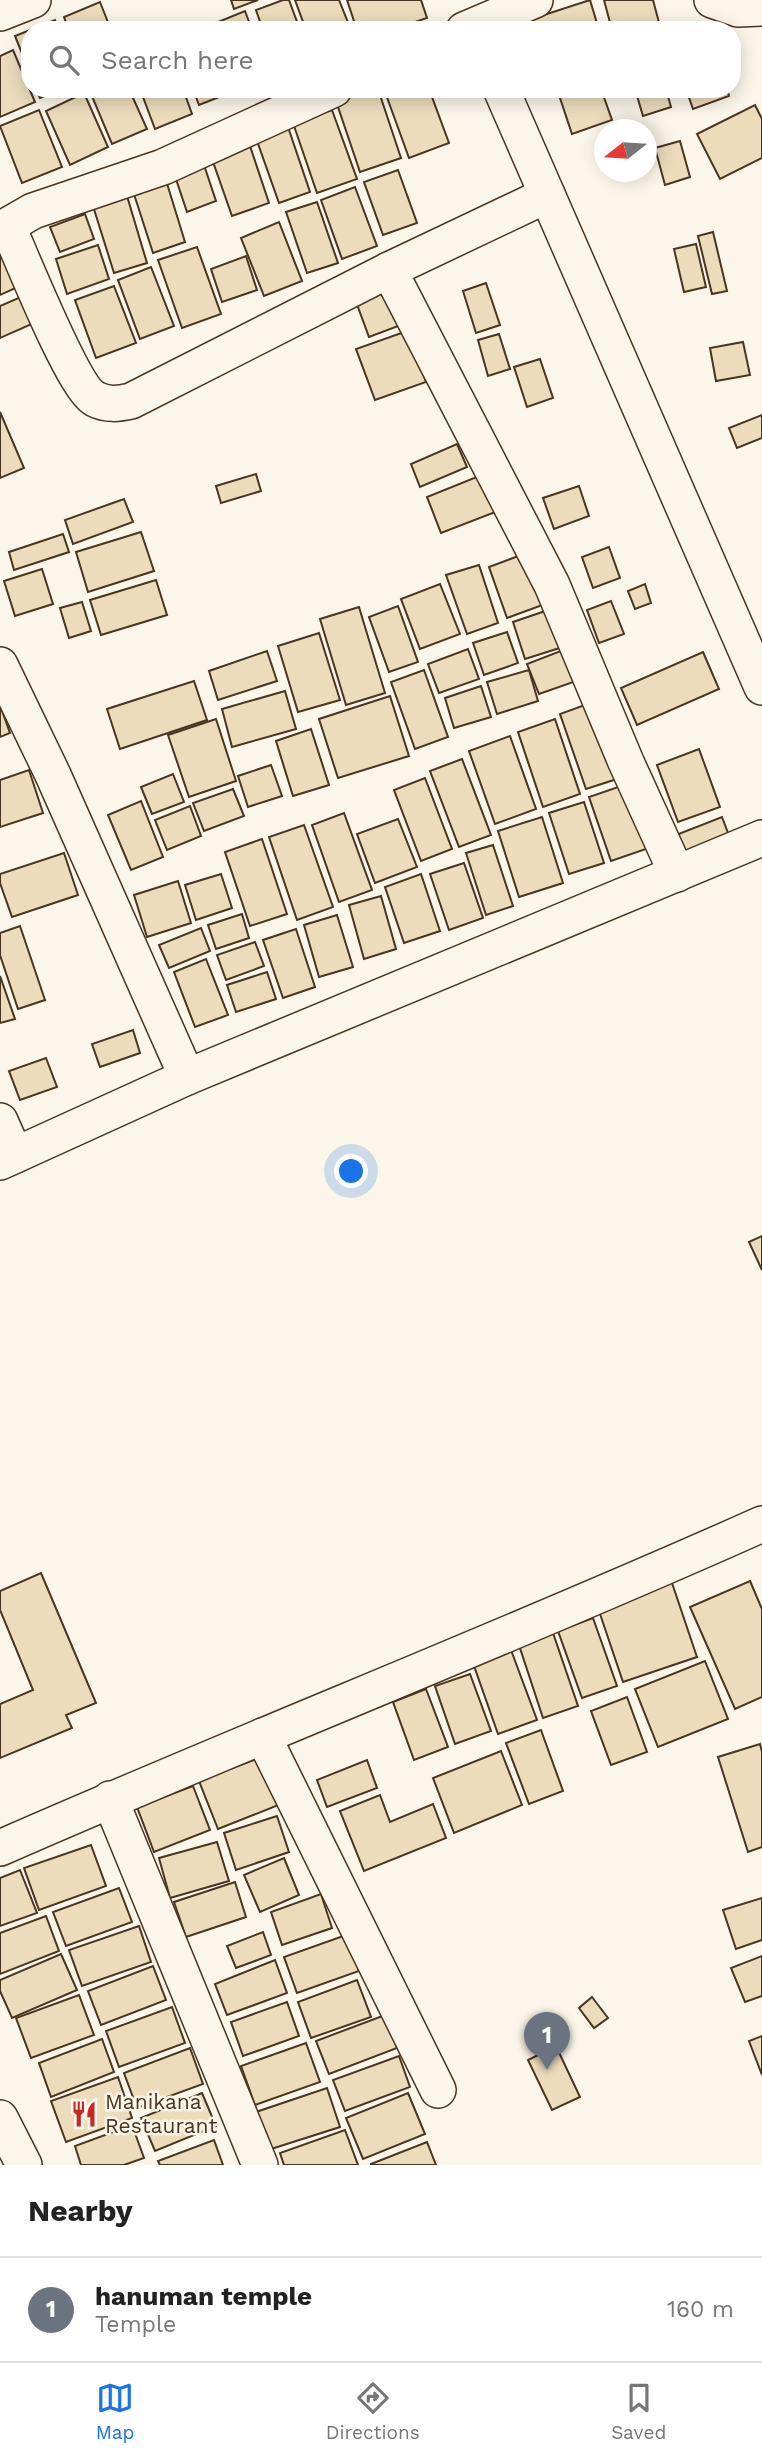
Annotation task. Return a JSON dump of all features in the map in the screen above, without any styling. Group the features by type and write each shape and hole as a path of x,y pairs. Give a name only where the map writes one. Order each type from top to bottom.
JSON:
{"street":[{"path":"0,13 33,0"},
{"path":"468,21 535,0"},
{"path":"712,0 738,9 762,8"},
{"path":"314,98 163,167 33,211 4,228 83,390 95,399 114,405 131,401 389,270 547,195"},
{"path":"505,98 762,687"},
{"path":"389,270 552,585 626,762 677,874"},
{"path":"0,665 53,775 187,1077"},
{"path":"0,1121 7,1158 187,1077 762,838"},
{"path":"0,1848 110,1799 618,1589 762,1524"},
{"path":"263,1736 438,2090"},
{"path":"110,1799 260,2165"},
{"path":"0,2118 24,2165"}],"building":[{"path":"231,0 258,0 234,9"},
{"path":"289,0 297,21 260,21 256,10"},
{"path":"295,0 339,0 347,21 303,21"},
{"path":"347,0 421,0 427,18 418,21 354,21"},
{"path":"590,0 596,21 525,21"},
{"path":"604,0 653,0 659,21 610,21"},
{"path":"100,2 107,21 66,21 64,17"},
{"path":"245,11 249,21 220,21"},
{"path":"21,34 21,51 15,36"},
{"path":"13,50 21,69 21,98 33,98 35,102 0,117 0,56"},
{"path":"73,98 86,98 108,147 70,165 46,111"},
{"path":"93,98 133,98 147,129 112,144"},
{"path":"143,98 186,98 192,114 155,129"},
{"path":"196,98 217,98 199,105"},
{"path":"345,98 381,98 401,158 360,172 336,101"},
{"path":"387,98 432,98 449,143 409,158"},
{"path":"560,98 604,98 612,119 594,119 594,126 572,134"},
{"path":"638,98 668,98 671,107 643,116"},
{"path":"689,98 723,98 693,109"},
{"path":"755,105 762,119 762,158 720,179 697,134"},
{"path":"39,110 62,167 22,183 0,126"},
{"path":"332,110 357,179 317,193 293,123"},
{"path":"288,127 310,192 279,203 256,138"},
{"path":"680,141 690,177 665,185 657,147"},
{"path":"249,143 269,203 232,216 211,156"},
{"path":"204,165 216,201 187,212 175,176"},
{"path":"398,170 417,223 383,235 364,182"},
{"path":"165,177 185,242 153,253 132,188"},
{"path":"355,187 377,246 342,259 321,200"},
{"path":"127,196 147,263 114,273 93,206"},
{"path":"317,202 338,263 307,273 286,212"},
{"path":"85,214 94,239 60,252 50,227"},
{"path":"279,222 302,281 264,296 241,238"},
{"path":"713,232 727,291 712,294 698,236"},
{"path":"696,244 706,287 684,292 674,249"},
{"path":"98,245 109,279 67,294 56,259"},
{"path":"197,247 221,314 182,328 158,260"},
{"path":"0,248 20,286 0,295"},
{"path":"246,256 257,290 222,302 211,269"},
{"path":"151,267 174,326 140,339 118,280"},
{"path":"486,283 500,325 476,333 463,291"},
{"path":"114,286 136,343 96,358 75,300"},
{"path":"388,287 401,325 369,337 355,299"},
{"path":"23,296 34,323 0,338 0,306"},
{"path":"407,331 426,382 375,400 356,349"},
{"path":"499,334 510,369 488,376 478,340"},
{"path":"743,342 750,375 716,381 710,348"},
{"path":"540,359 553,398 527,407 514,367"},
{"path":"0,412 24,468 0,478"},
{"path":"762,415 762,438 737,448 729,428"},
{"path":"457,444 467,467 420,487 411,464"},
{"path":"256,474 261,491 221,503 216,486"},
{"path":"484,474 498,511 441,533 427,497"},
{"path":"579,486 589,516 554,529 543,498"},
{"path":"124,499 133,522 73,544 65,520"},
{"path":"141,532 154,571 88,592 76,552"},
{"path":"63,534 69,552 14,570 9,552"},
{"path":"609,547 620,578 593,588 582,557"},
{"path":"529,552 548,603 507,618 489,567"},
{"path":"479,565 498,623 467,634 446,575"},
{"path":"42,569 53,604 15,616 4,581"},
{"path":"156,580 167,615 101,635 90,600"},
{"path":"440,584 460,634 420,649 401,599"},
{"path":"645,584 651,603 635,609 628,591"},
{"path":"611,601 624,634 599,643 587,610"},
{"path":"82,602 91,631 69,638 60,608"},
{"path":"398,606 418,662 389,672 369,617"},
{"path":"359,607 385,693 346,705 320,619"},
{"path":"557,607 569,645 525,659 513,622"},
{"path":"507,632 518,663 484,675 473,643"},
{"path":"319,633 340,700 298,712 278,646"},
{"path":"571,647 582,679 539,694 527,664"},
{"path":"468,649 479,679 439,693 428,664"},
{"path":"267,651 277,681 218,700 209,671"},
{"path":"703,652 719,689 637,725 621,688"},
{"path":"424,670 448,737 415,749 391,682"},
{"path":"529,670 538,701 497,714 487,682"},
{"path":"194,681 207,720 120,749 107,709"},
{"path":"481,686 491,717 454,728 445,698"},
{"path":"285,691 296,729 232,747 222,709"},
{"path":"390,696 409,756 338,778 319,719"},
{"path":"593,702 620,778 586,789 560,714"},
{"path":"0,705 10,733 0,737"},
{"path":"216,719 236,781 189,797 168,735"},
{"path":"555,719 580,794 543,807 518,732"},
{"path":"311,729 329,785 293,796 276,741"},
{"path":"510,736 536,809 495,824 469,751"},
{"path":"699,749 720,807 678,822 657,765"},
{"path":"462,759 491,835 459,847 430,771"},
{"path":"271,765 282,796 248,807 238,776"},
{"path":"29,770 43,813 0,827 0,780"},
{"path":"173,774 184,802 152,814 141,787"},
{"path":"425,778 452,849 421,861 394,790"},
{"path":"627,784 649,848 611,861 589,797"},
{"path":"233,789 244,816 204,831 193,803"},
{"path":"141,801 163,857 131,870 108,815"},
{"path":"584,802 604,863 569,874 549,813"},
{"path":"190,806 201,836 167,850 155,820"},
{"path":"344,813 372,890 339,902 312,825"},
{"path":"542,817 563,883 519,897 498,831"},
{"path":"722,817 731,841 685,859 676,835"},
{"path":"398,819 417,867 375,883 357,834"},
{"path":"304,825 333,907 297,920 269,837"},
{"path":"262,839 287,914 250,926 225,852"},
{"path":"493,845 513,906 486,915 466,853"},
{"path":"64,853 78,895 12,917 0,883 0,874"},
{"path":"464,863 483,918 449,930 430,874"},
{"path":"221,874 232,908 196,920 185,885"},
{"path":"421,874 440,931 404,943 385,887"},
{"path":"178,881 191,923 147,937 134,895"},
{"path":"381,896 396,949 364,959 349,905"},
{"path":"242,914 249,938 216,949 208,925"},
{"path":"337,915 353,967 319,977 304,925"},
{"path":"20,926 45,1000 18,1009 0,955 0,933"},
{"path":"201,928 210,951 169,968 159,945"},
{"path":"296,929 315,987 283,998 263,940"},
{"path":"255,942 264,966 226,980 217,955"},
{"path":"206,959 228,1015 195,1027 174,972"},
{"path":"267,972 276,999 236,1012 227,985"},
{"path":"0,976 15,1019 0,1023"},
{"path":"133,1030 140,1053 100,1067 92,1044"},
{"path":"46,1058 57,1087 20,1100 9,1071"},
{"path":"762,1236 762,1270 749,1242"},
{"path":"41,1573 96,1703 66,1715 72,1728 0,1758 0,1704 33,1690 0,1610 0,1591"},
{"path":"671,1580 697,1657 623,1682 597,1605"},
{"path":"750,1581 762,1609 762,1697 735,1709 690,1607"},
{"path":"593,1618 617,1686 582,1698 558,1631"},
{"path":"553,1633 578,1706 543,1718 519,1645"},
{"path":"511,1650 537,1720 498,1734 473,1663"},
{"path":"705,1661 728,1719 658,1747 635,1689"},
{"path":"470,1674 491,1731 455,1744 435,1686"},
{"path":"426,1689 448,1747 414,1760 393,1702"},
{"path":"627,1697 647,1752 611,1765 591,1711"},
{"path":"541,1730 563,1791 529,1804 506,1743"},
{"path":"760,1744 762,1847 748,1852 718,1757"},
{"path":"501,1751 522,1805 454,1833 433,1778"},
{"path":"262,1757 281,1804 218,1829 199,1781"},
{"path":"367,1760 377,1788 327,1807 317,1780"},
{"path":"193,1786 210,1830 154,1852 137,1807"},
{"path":"380,1795 390,1822 433,1804 446,1838 364,1871 340,1811"},
{"path":"277,1816 289,1852 236,1870 224,1833"},
{"path":"217,1842 229,1881 170,1898 159,1858"},
{"path":"91,1845 106,1886 39,1910 24,1868"},
{"path":"284,1858 299,1895 260,1912 244,1875"},
{"path":"20,1870 37,1913 0,1926 0,1878"},
{"path":"235,1882 246,1917 186,1937 174,1902"},
{"path":"119,1888 132,1922 66,1946 53,1912"},
{"path":"321,1894 332,1928 282,1945 271,1912"},
{"path":"762,1898 762,1940 736,1949 723,1910"},
{"path":"46,1916 59,1951 0,1974 0,1933"},
{"path":"139,1926 151,1962 82,1986 69,1950"},
{"path":"263,1932 271,1955 236,1968 227,1946"},
{"path":"346,1935 359,1971 297,1993 284,1957"},
{"path":"61,1954 77,1990 12,2018 0,1991 0,1980"},
{"path":"762,1956 762,1996 745,2002 731,1968"},
{"path":"275,1960 287,1993 227,2015 215,1984"},
{"path":"153,1966 166,2000 101,2025 88,1991"},
{"path":"357,1980 371,2017 311,2038 298,2002"},
{"path":"79,1995 94,2035 31,2058 16,2018"},
{"path":"592,1997 608,2018 594,2028 579,2008"},
{"path":"287,2002 299,2036 243,2056 231,2022"},
{"path":"172,2007 185,2043 119,2067 106,2031"},
{"path":"385,2015 397,2048 329,2074 316,2041"},
{"path":"762,2036 762,2075 749,2041"},
{"path":"102,2039 114,2072 51,2097 39,2063"},
{"path":"306,2043 320,2082 255,2105 241,2066"},
{"path":"556,2046 580,2097 552,2110 528,2060"},
{"path":"190,2048 203,2084 137,2108 124,2073"},
{"path":"399,2056 410,2087 345,2111 333,2080"},
{"path":"118,2077 132,2118 66,2142 51,2101"},
{"path":"327,2088 340,2127 268,2150 256,2112"},
{"path":"202,2093 216,2126 155,2151 141,2118"},
{"path":"408,2093 425,2134 363,2159 346,2118"},
{"path":"132,2125 144,2158 124,2165 81,2165 75,2146"},
{"path":"345,2130 358,2165 284,2165 280,2153"},
{"path":"214,2140 223,2165 160,2165 158,2161"},
{"path":"427,2142 436,2165 371,2165 371,2164"}],"place":[{"name":"hanuman temple","path":"547,2070"},
{"name":"Manikana Restaurant","path":"84,2114"}]}
